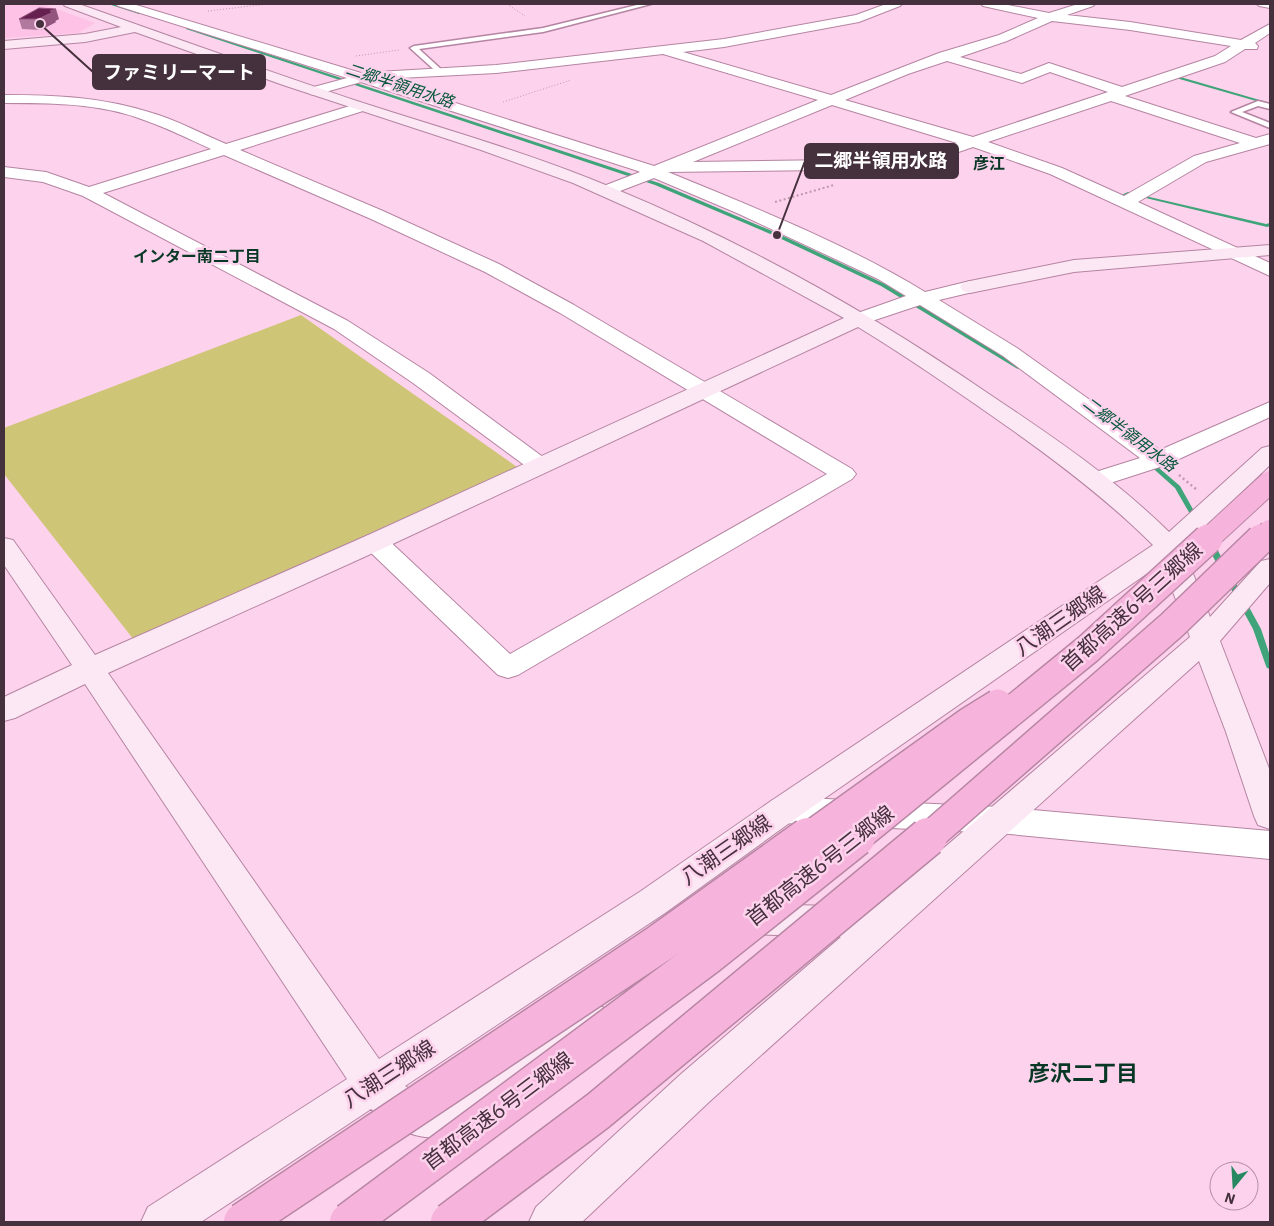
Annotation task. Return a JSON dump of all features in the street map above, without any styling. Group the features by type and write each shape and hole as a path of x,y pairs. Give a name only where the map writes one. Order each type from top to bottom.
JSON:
{"highway":[{"name":"首都高速6号三郷線","path":"349,1222 708,955 929,779 1088,649 1270,482"},
{"name":"首都高速6号三郷線","path":"450,1222 598,1111 924,841 1172,625 1270,531"},
{"path":"243,1222 660,943 969,722 1088,649"}],"street":[{"path":"69,4 322,89 361,107 615,188 744,254 859,319 975,394 1095,480 1149,526 1169,546 1206,639 1270,816"},
{"path":"122,4 472,113 661,169 885,275 1010,352 1158,460"},
{"path":"322,89 359,77 514,67 724,43 851,20 896,4"},
{"path":"987,4 1050,17 1130,26 1262,48"},
{"path":"615,188 944,56 1003,38 1050,17 1089,4"},
{"path":"1263,4 1270,5"},
{"path":"4,45 85,38 167,17"},
{"path":"661,169 909,164 1220,59 1270,28"},
{"path":"664,50 975,143 1056,171 1270,270"},
{"path":"944,56 1022,79 1049,67 1117,94 1263,141"},
{"path":"4,99 51,99 121,108 148,116 377,215 492,268 567,309 844,474 508,668 375,542"},
{"path":"89,192 361,107"},
{"path":"1125,203 1200,159 1263,141"},
{"path":"4,172 46,177 89,192 341,325 421,378 539,465"},
{"path":"4,710 90,669 375,542 859,319 889,308 970,287 1074,266 1270,250"},
{"path":"1095,480 1158,460 1270,409"},
{"name":"八潮三郷線","path":"164,1222 652,902 1169,546 1204,500 1270,453"},
{"path":"4,546 373,1084 395,1103 422,1118 452,1116 634,990 707,935 742,919 882,924"},
{"path":"551,1222 695,1088 1206,639 1265,573"},
{"path":"783,810 999,820 1270,845"}],"lane":[{"path":"414,48 543,30 648,4"},
{"path":"414,48 440,73"},
{"path":"1270,107 1258,103 1235,112 1270,126"}],"path":[{"path":"167,17 268,4"},
{"path":"310,63 414,48"},
{"path":"472,113 572,80"},
{"path":"745,210 836,184"},
{"path":"1158,460 1204,500"}],"shaded area":[{"path":"4,4 43,4 95,23 78,33 4,38"},
{"path":"301,315 517,467 134,640 4,474 4,428"}],"building":[{"path":"39,8 56,9 38,19 19,19"}],"waterway":[{"name":"二郷半領用水路","path":"109,4 140,13"},
{"name":"二郷半領用水路","path":"187,28 657,184 777,235 883,285 1018,367"},
{"path":"1177,77 1270,104"},
{"path":"1115,196 1120,197 1128,193 1267,226 1270,224"},
{"name":"二郷半領用水路","path":"1149,462 1178,487 1196,520"},
{"name":"二郷半領用水路","path":"1211,545 1223,568"},
{"name":"二郷半領用水路","path":"1229,578 1257,629 1270,666"}],"place":[{"name":"ファミリーマート","path":"40,24"},
{"name":"二郷半領用水路","path":"777,235"}],"district":[{"name":"彦江","path":"989,163"},
{"name":"インター南二丁目","path":"197,256"},
{"name":"彦沢二丁目","path":"1083,1073"}]}
